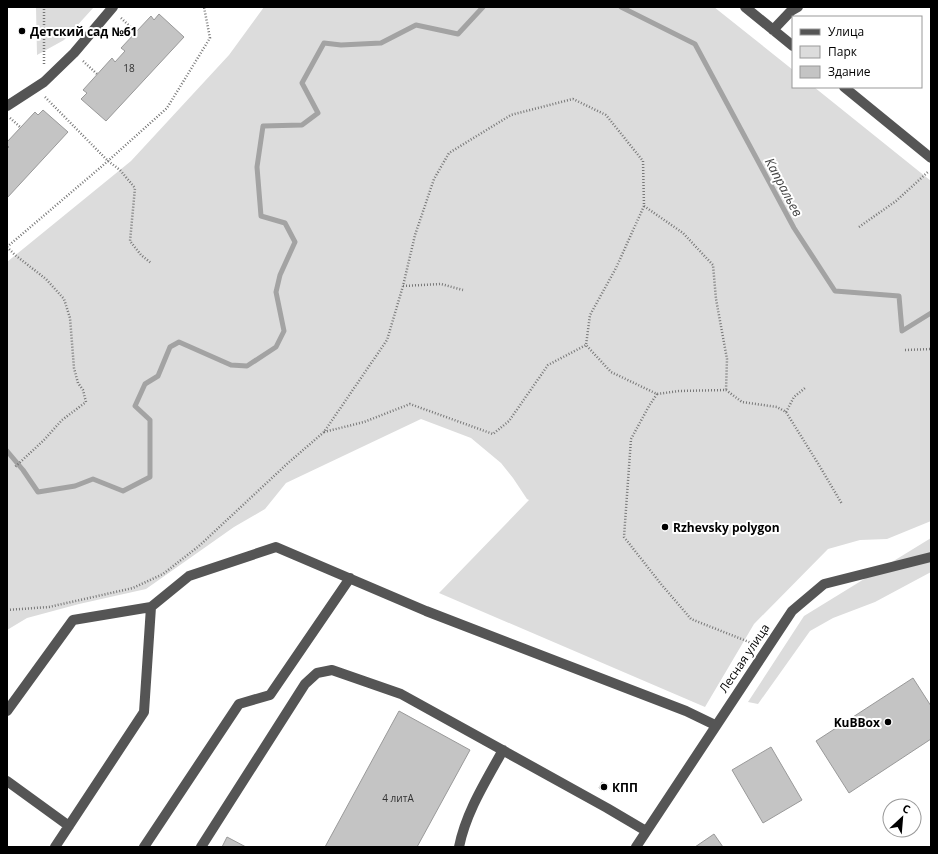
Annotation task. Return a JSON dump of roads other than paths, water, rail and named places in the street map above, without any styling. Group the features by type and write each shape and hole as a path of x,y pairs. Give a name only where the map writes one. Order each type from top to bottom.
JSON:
{"street":[{"path":"744,7 792,45"},
{"path":"773,30 791,11 798,7"},
{"path":"7,106 40,85 74,53 112,8"},
{"path":"845,88 931,158"},
{"path":"7,711 73,620 151,607 189,576 276,548 426,611 686,711 716,725"},
{"name":"Лесная улица","path":"636,847 792,610 824,584 931,557"},
{"path":"144,847 239,704 270,695 350,578"},
{"path":"55,847 144,712 151,607"},
{"path":"201,847 305,684 317,673 332,670 401,694 646,831"},
{"path":"459,847 470,811 503,750"},
{"path":"7,781 69,826"}],"waterway":[{"name":"Капральев","path":"7,451 23,470 38,492 75,486 93,479 123,491 150,477 150,420 135,406 145,384 158,376 170,347 179,342 231,365 247,366 276,347 284,331 276,292 280,275 295,242 285,223 261,216 257,167 263,126 302,125 318,113 302,83 324,43 341,45 381,43 416,25 458,34 483,7"},
{"name":"Капральев","path":"621,7 695,44 794,228 835,291 899,296 902,331 931,313"}],"place":[{"name":"Детский сад №61","path":"22,31"},
{"name":"Rzhevsky polygon","path":"665,527"},
{"name":"KuBBox","path":"888,722"},
{"name":"КПП","path":"604,787"}]}
